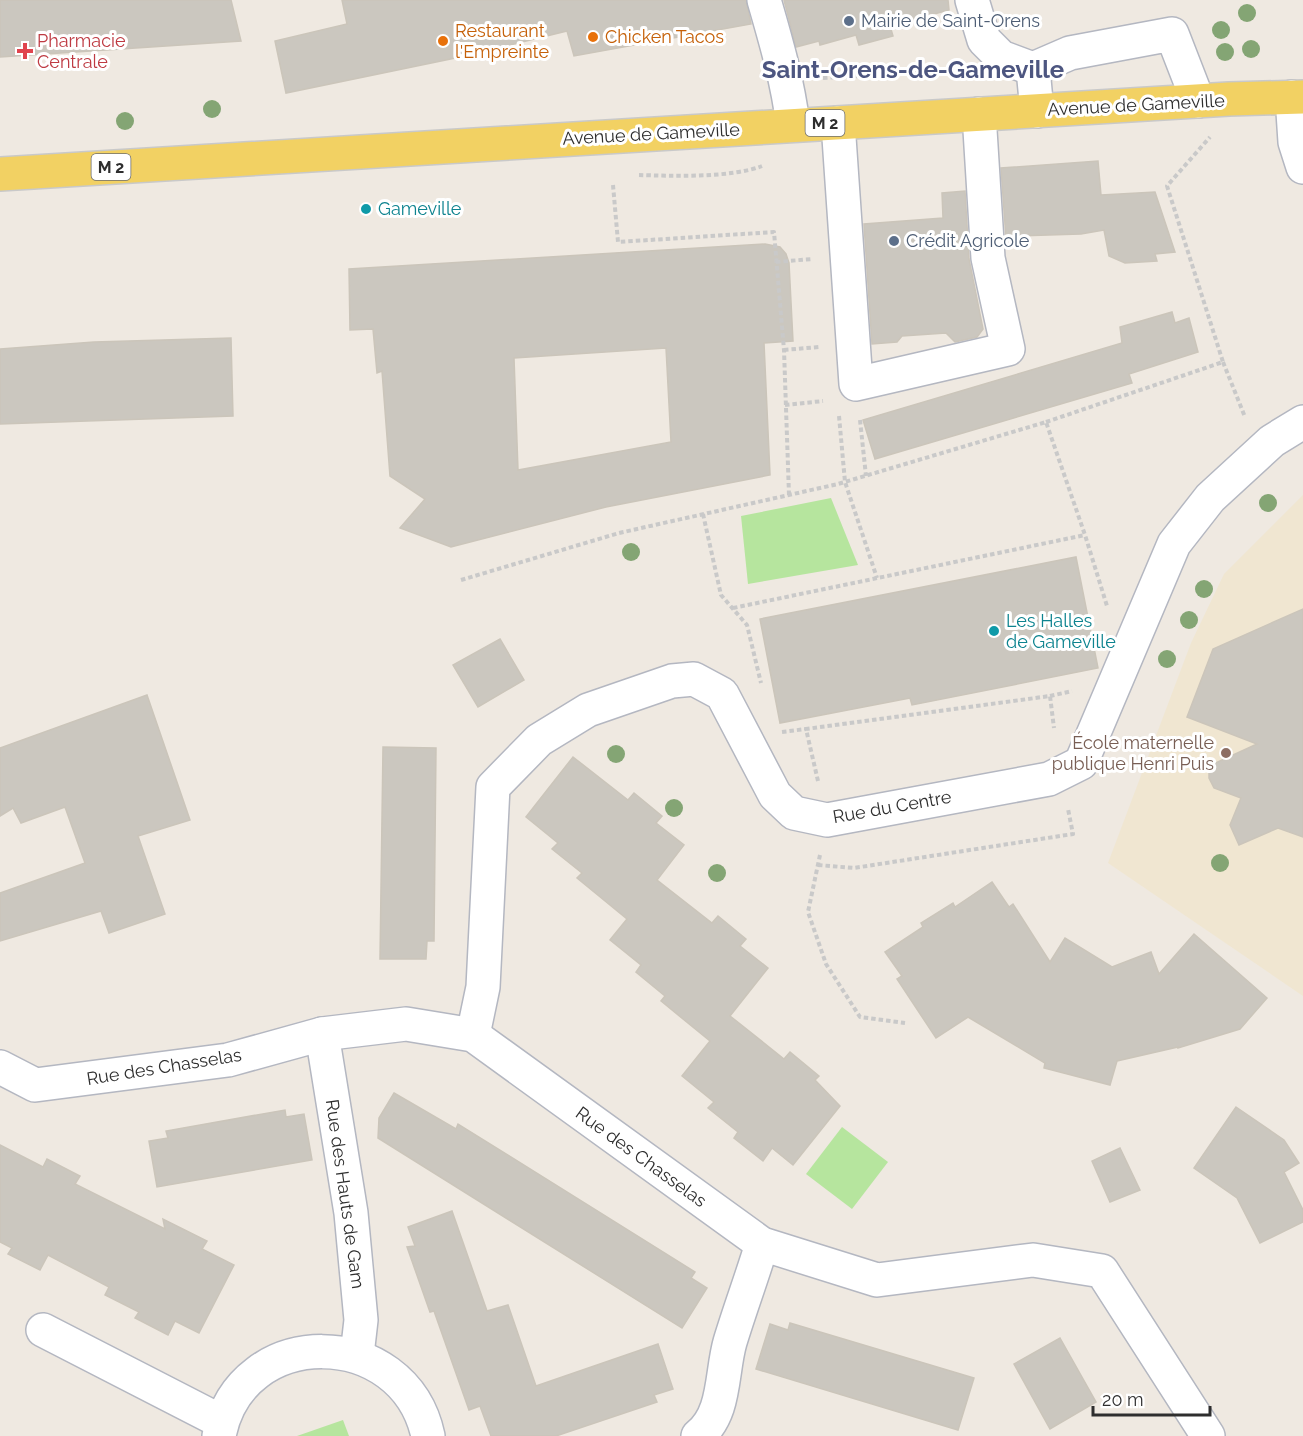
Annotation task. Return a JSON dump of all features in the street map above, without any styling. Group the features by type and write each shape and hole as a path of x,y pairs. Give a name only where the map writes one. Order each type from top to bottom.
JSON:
{"main road":[{"name":"Avenue de Gameville","path":"0,174 791,115 838,123 974,99 1037,111 1297,97"}],"street":[{"path":"764,0 778,51 791,115"},
{"path":"972,0 984,40 1001,57 1033,69 1070,53 1172,34 1198,101"},
{"path":"1033,69 1037,111"},
{"path":"1297,97 1295,142 1303,166"},
{"path":"838,123 856,384 1008,349 988,258 974,99"},
{"name":"Rue du Centre","path":"473,1035 483,987 493,787 539,740 588,710 672,681 694,679 722,694 775,795 794,813 827,820 1049,778 1081,763 1174,544 1210,498 1272,441 1303,422"},
{"name":"Rue des Chasselas","path":"0,1066 34,1085 228,1060 322,1034 406,1024 473,1035 762,1244 878,1280 1033,1260 1101,1271 1208,1436"},
{"name":"Rue des Hauts de Gam","path":"322,1034 351,1213 361,1320 357,1355"},
{"path":"698,1436 706,1429 720,1401 729,1344 762,1244"},
{"path":"43,1330 220,1429 233,1398 257,1372 288,1356 322,1350 357,1355 386,1370 405,1389 425,1420 428,1436"}],"path":[{"path":"791,115 791,96 806,79 952,71 974,99"},
{"path":"1215,131 1167,186 1223,362 1259,453"},
{"path":"613,185 618,242 774,232 783,350 789,495"},
{"path":"776,262 815,259"},
{"path":"783,350 823,347"},
{"path":"461,580 619,533 866,476 1046,422 1223,362"},
{"path":"856,384 866,476"},
{"path":"785,405 827,401"},
{"path":"1046,422 1108,609"},
{"path":"703,514 722,595 747,626 762,690"},
{"path":"733,608 1085,536"},
{"path":"1050,696 1079,690"},
{"path":"772,733 806,729"},
{"path":"827,820 808,912 826,964 860,1017 904,1023"}],"shaded area":[{"name":"École maternelle publique Henri Puis","path":"1303,495 1303,996 1108,863 1191,643 1224,574"}],"green space":[{"path":"831,498 858,565 748,584 741,516"},
{"path":"842,1127 888,1162 852,1209 806,1174"},
{"path":"343,1420 349,1436 297,1436"}],"building":[{"path":"0,0 231,0 241,41 0,57"},
{"path":"342,0 746,0 751,24 574,56 567,31 470,55 286,93 275,41 347,24"},
{"name":"Mairie de Saint-Orens","path":"784,0 948,0 949,10 890,26 893,36 859,45 856,35 820,45 819,41 796,47"},
{"path":"1098,161 1101,195 1155,192 1175,252 1155,254 1157,261 1125,263 1109,256 1104,230 1081,234 1006,238 1001,168"},
{"path":"965,191 969,259 983,329 977,337 955,342 946,333 902,336 897,342 872,344 864,224 943,218 942,193"},
{"path":"765,244 780,247 789,263 793,341 764,343 770,475 606,507 451,547 400,528 425,499 390,476 382,371 377,373 373,329 350,330 349,269","holes":["666,348 671,442 518,470 514,358"]},
{"path":"1172,312 1175,323 1189,318 1198,352 1129,374 1132,383 875,459 863,420 1122,343 1120,327"},
{"path":"231,338 233,416 0,424 0,349 94,342"},
{"name":"Les Halles de Gameville","path":"1076,557 1098,668 912,705 910,698 780,723 760,619"},
{"path":"1303,609 1303,837 1278,828 1239,845 1230,825 1241,798 1214,788 1209,778 1209,766 1257,744 1187,717 1213,649"},
{"path":"500,639 524,680 478,707 453,665"},
{"path":"147,695 190,820 138,836 165,914 109,933 101,911 0,941 0,893 85,863 65,807 21,823 13,808 0,816 0,748"},
{"path":"383,747 436,748 434,941 427,941 426,959 380,959"},
{"path":"573,757 628,800 634,793 662,816 656,823 684,845 657,880 712,923 718,916 746,939 740,946 768,968 730,1016 784,1059 790,1052 819,1076 815,1080 840,1106 793,1165 772,1148 763,1161 734,1138 738,1132 708,1108 714,1102 682,1076 710,1041 661,1001 665,996 636,972 641,965 610,940 627,919 577,878 582,873 552,849 558,843 526,817"},
{"path":"992,882 1009,907 1013,904 1050,962 1065,938 1112,967 1151,952 1159,974 1194,934 1267,998 1240,1029 1178,1048 1117,1061 1110,1085 1044,1068 1045,1063 968,1017 936,1038 897,979 902,976 885,952 923,927 921,923 953,903 955,907"},
{"path":"394,1093 456,1129 458,1124 695,1272 691,1278 707,1288 682,1328 378,1138 379,1118"},
{"path":"1236,1107 1284,1140 1299,1163 1284,1172 1303,1210 1303,1222 1260,1243 1237,1198 1194,1168"},
{"path":"285,1110 286,1117 304,1114 312,1160 157,1187 149,1141 168,1138 166,1131"},
{"path":"0,1145 43,1167 47,1159 80,1176 75,1184 165,1229 163,1219 207,1241 202,1249 234,1265 199,1333 175,1321 168,1335 135,1318 139,1312 105,1295 109,1287 48,1255 40,1270 8,1254 12,1248 0,1242"},
{"path":"1120,1148 1140,1190 1110,1202 1092,1161"},
{"path":"452,1211 487,1311 508,1305 536,1386 658,1344 673,1389 654,1395 657,1402 556,1436 491,1436 480,1406 469,1410 434,1311 430,1312 407,1247 415,1246 408,1227"},
{"path":"790,1323 974,1378 958,1430 756,1369 770,1324 788,1330"},
{"path":"1060,1338 1096,1402 1050,1429 1014,1364"}],"place":[{"name":"Mairie de Saint-Orens","path":"849,21"},
{"name":"Chicken Tacos","path":"593,37"},
{"name":"Restaurant l'Empreinte","path":"443,41"},
{"name":"Pharmacie Centrale","path":"25,51"},
{"name":"Gameville","path":"366,209"},
{"name":"Crédit Agricole","path":"894,241"},
{"name":"Les Halles de Gameville","path":"994,631"},
{"name":"École maternelle publique Henri Puis","path":"1226,753"}],"district":[{"name":"Saint-Orens-de-Gameville","path":"913,70"}]}
